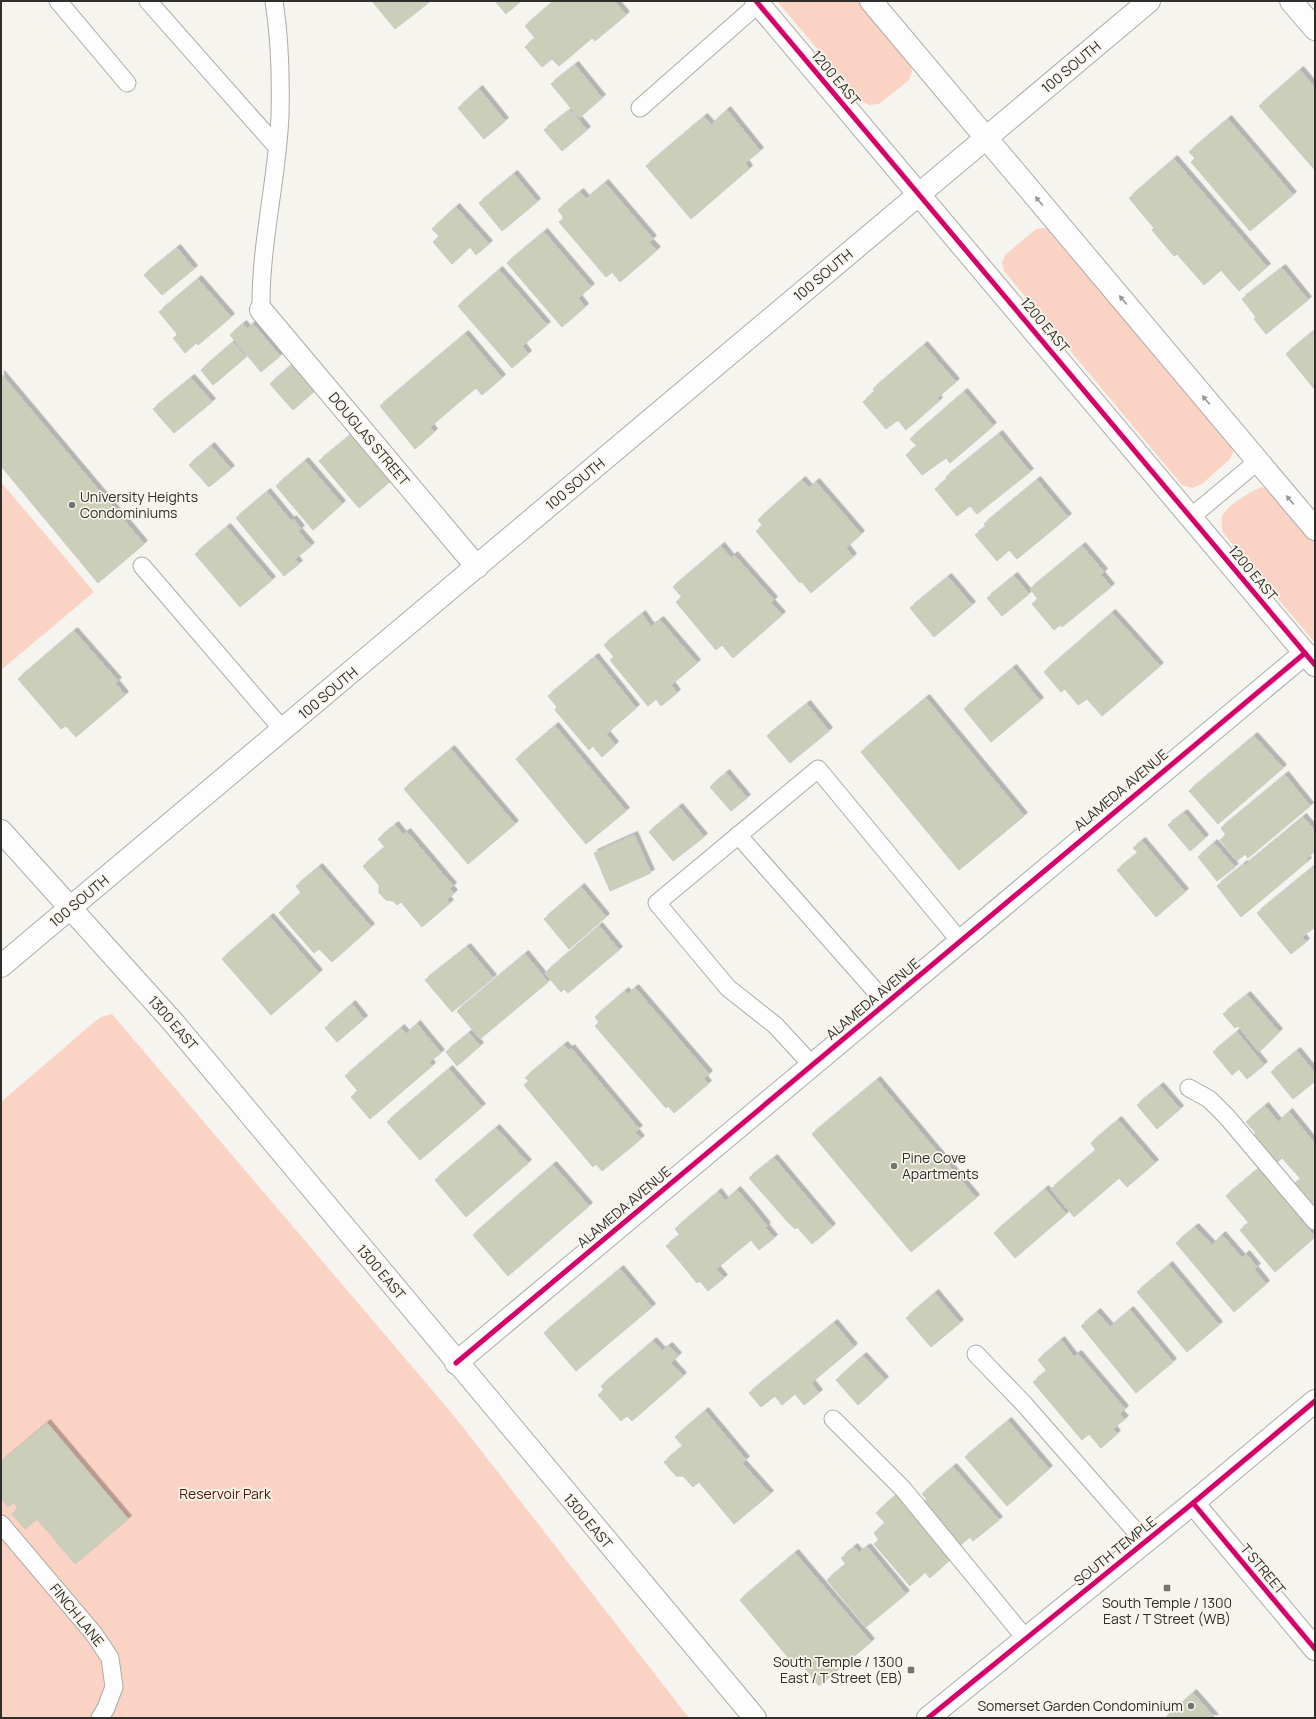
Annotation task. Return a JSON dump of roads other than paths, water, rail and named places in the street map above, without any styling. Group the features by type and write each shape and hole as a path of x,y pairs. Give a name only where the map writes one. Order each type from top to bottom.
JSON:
{"street":[{"path":"871,1 1315,530"},
{"name":"100 SOUTH","path":"1,966 1149,1"},
{"path":"1291,1 1315,29"},
{"name":"1200 EAST","path":"757,2 1310,659"},
{"name":"DOUGLAS STREET","path":"261,310 477,567"},
{"name":"ALAMEDA AVENUE","path":"456,1363 960,940 1310,659"},
{"name":"1300 EAST","path":"1,831 173,1022 456,1363 755,1718"},
{"name":"SOUTH TEMPLE","path":"928,1718 1193,1503 1315,1401"},
{"name":"T STREET","path":"1193,1503 1315,1649"}],"lane":[{"path":"58,1 127,83"},
{"path":"148,1 277,147"},
{"path":"261,310 260,280 280,116 280,40 274,1"},
{"path":"640,108 757,2"},
{"path":"1191,518 1258,461"},
{"path":"142,566 283,730"},
{"path":"812,1065 775,1024 728,988 657,903 818,768 960,940"},
{"path":"738,835 886,1003"},
{"path":"1189,1088 1209,1099 1227,1117 1315,1221"},
{"path":"976,1354 1025,1405 1145,1542"},
{"path":"833,1419 903,1490 1026,1639"},
{"name":"FINCH LANE","path":"1,1524 94,1634 110,1658 114,1687 106,1708 100,1718"}],"place":[{"name":"University Heights Condominiums","path":"72,505"},
{"name":"Pine Cove Apartments","path":"894,1166"},
{"name":"South Temple / 1300 East / T Street (WB)","path":"1167,1588"},
{"name":"South Temple / 1300 East / T Street (EB)","path":"911,1670"},
{"name":"Somerset Garden Condominium","path":"1191,1706"}],"park label":[{"name":"Reservoir Park","path":"225,1494"}]}
